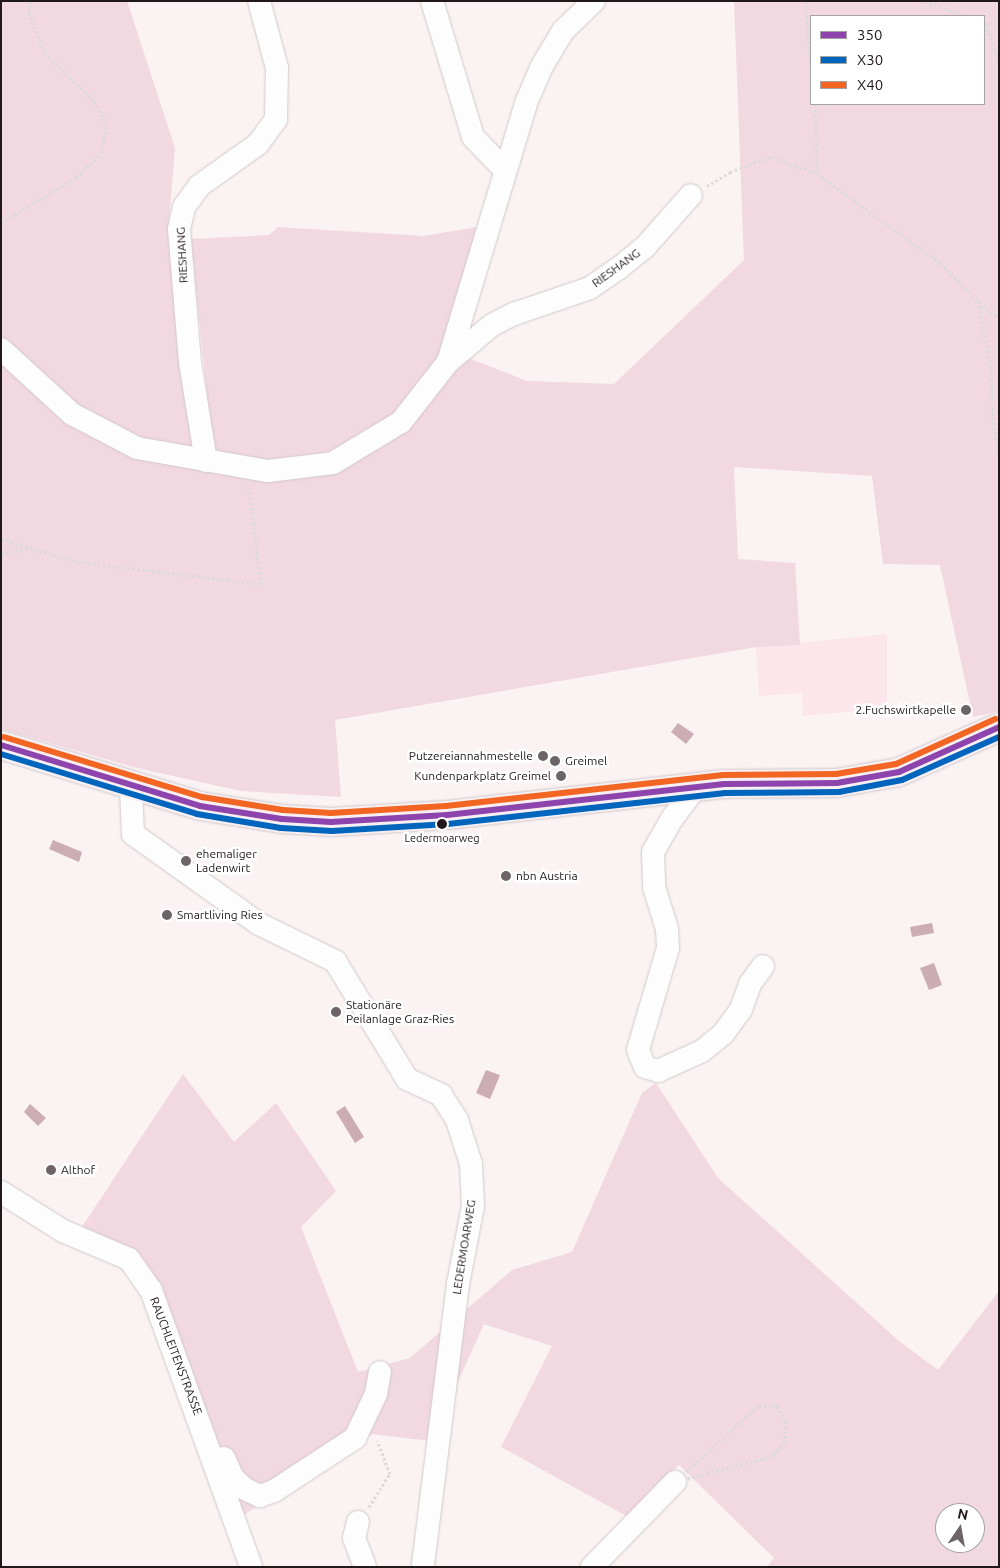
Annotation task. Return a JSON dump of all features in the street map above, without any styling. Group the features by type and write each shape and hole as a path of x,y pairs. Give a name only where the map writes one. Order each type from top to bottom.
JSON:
{"main road":[{"path":"1,745 69,764 131,787 200,806 282,819 331,822 447,815 696,787 837,783 899,772 999,726"}],"street":[{"name":"RIESHANG","path":"206,461 190,362 179,229 184,207 199,186 258,144 276,119 277,68 259,1"},
{"path":"432,1 473,137 506,170"},
{"name":"RIESHANG","path":"448,362 526,103 542,66 563,31 594,1"},
{"name":"RIESHANG","path":"1,349 72,414 137,448 268,471 333,463 401,422 448,362 492,325 514,314 590,288 619,268 645,246 691,195"},
{"name":"LEDERMOARWEG","path":"131,787 133,834 259,924 335,961 407,1079 441,1095 457,1120 471,1164 473,1206 458,1284 423,1567"},
{"path":"696,787 673,817 653,852 654,887 667,929 668,948 638,1050 645,1067 658,1070 702,1051 723,1034 741,1009 750,984 763,966"},
{"name":"RAUCHLEITENSTRASSE","path":"1,1192 63,1231 129,1259 151,1290 206,1437 251,1567"},
{"path":"206,1437 219,1445 233,1478 260,1496 274,1491 355,1438 366,1419 376,1394 380,1372"},
{"path":"592,1567 674,1482"},
{"path":"358,1522 354,1538 365,1567"}],"path":[{"path":"1,222 76,178 101,153 107,125 93,100 44,52 29,13 30,1"},
{"path":"805,1 810,52"},
{"path":"925,1 962,15"},
{"path":"985,23 999,25"},
{"path":"985,26 999,61"},
{"path":"816,105 817,173"},
{"path":"691,195 730,172 771,157 817,173 940,263 978,301 999,318"},
{"path":"978,301 992,368 993,422 999,452"},
{"path":"1,539 78,562 261,584 246,468"},
{"path":"1,555 30,547"},
{"path":"759,1406 777,1406 786,1422 785,1442 772,1456 674,1482 759,1406"},
{"path":"358,1522 390,1474 366,1419"}],"shaded area":[{"path":"1,1 127,1 175,148 168,235 194,450 212,444 191,239 269,235 278,227 424,236 476,227 462,286 453,352 527,381 614,384 744,260 734,1 999,1 999,711 973,717 940,565 883,564 872,476 734,467 738,559 795,563 800,645 756,647 335,720 341,797 241,791 137,768 1,729"},
{"path":"887,634 887,708 803,716 802,693 759,696 756,647"},
{"path":"678,723 694,734 686,744 671,732"},
{"path":"53,840 82,852 79,862 49,849"},
{"path":"932,923 934,933 912,937 910,927"},
{"path":"934,963 942,985 929,990 920,968"},
{"path":"486,1070 500,1075 490,1099 476,1093"},
{"path":"183,1074 234,1142 276,1103 336,1191 301,1227 358,1372 410,1358 512,1270 572,1252 642,1093 656,1083 718,1178 899,1341 938,1370 999,1291 999,1567 767,1567 774,1558 679,1465 628,1517 501,1447 552,1346 484,1324 431,1441 372,1434 239,1518 158,1285 80,1230"},
{"path":"30,1104 46,1118 38,1126 24,1112"},
{"path":"345,1106 364,1137 355,1143 336,1112"}],"transit line":[{"name":"X40","path":"4,737 202,797 283,810 331,813 446,806 723,775 836,774 896,764 995,719"},
{"name":"350","path":"1,745 200,806 282,819 331,822 447,815 724,784 837,783 899,772 999,727"},
{"name":"X30","path":"1,754 197,814 281,828 332,831 448,824 725,793 839,792 902,780 999,737"}],"place":[{"name":"2.Fuchswirtkapelle","path":"966,710"},
{"name":"Putzereiannahmestelle","path":"543,756"},
{"name":"Greimel","path":"555,761"},
{"name":"Kundenparkplatz Greimel","path":"561,776"},
{"name":"Ledermoarweg","path":"442,824"},
{"name":"ehemaliger Ladenwirt","path":"186,861"},
{"name":"nbn Austria","path":"506,876"},
{"name":"Smartliving Ries","path":"167,915"},
{"name":"Stationäre Peilanlage Graz-Ries","path":"336,1012"},
{"name":"Althof","path":"51,1170"}]}
